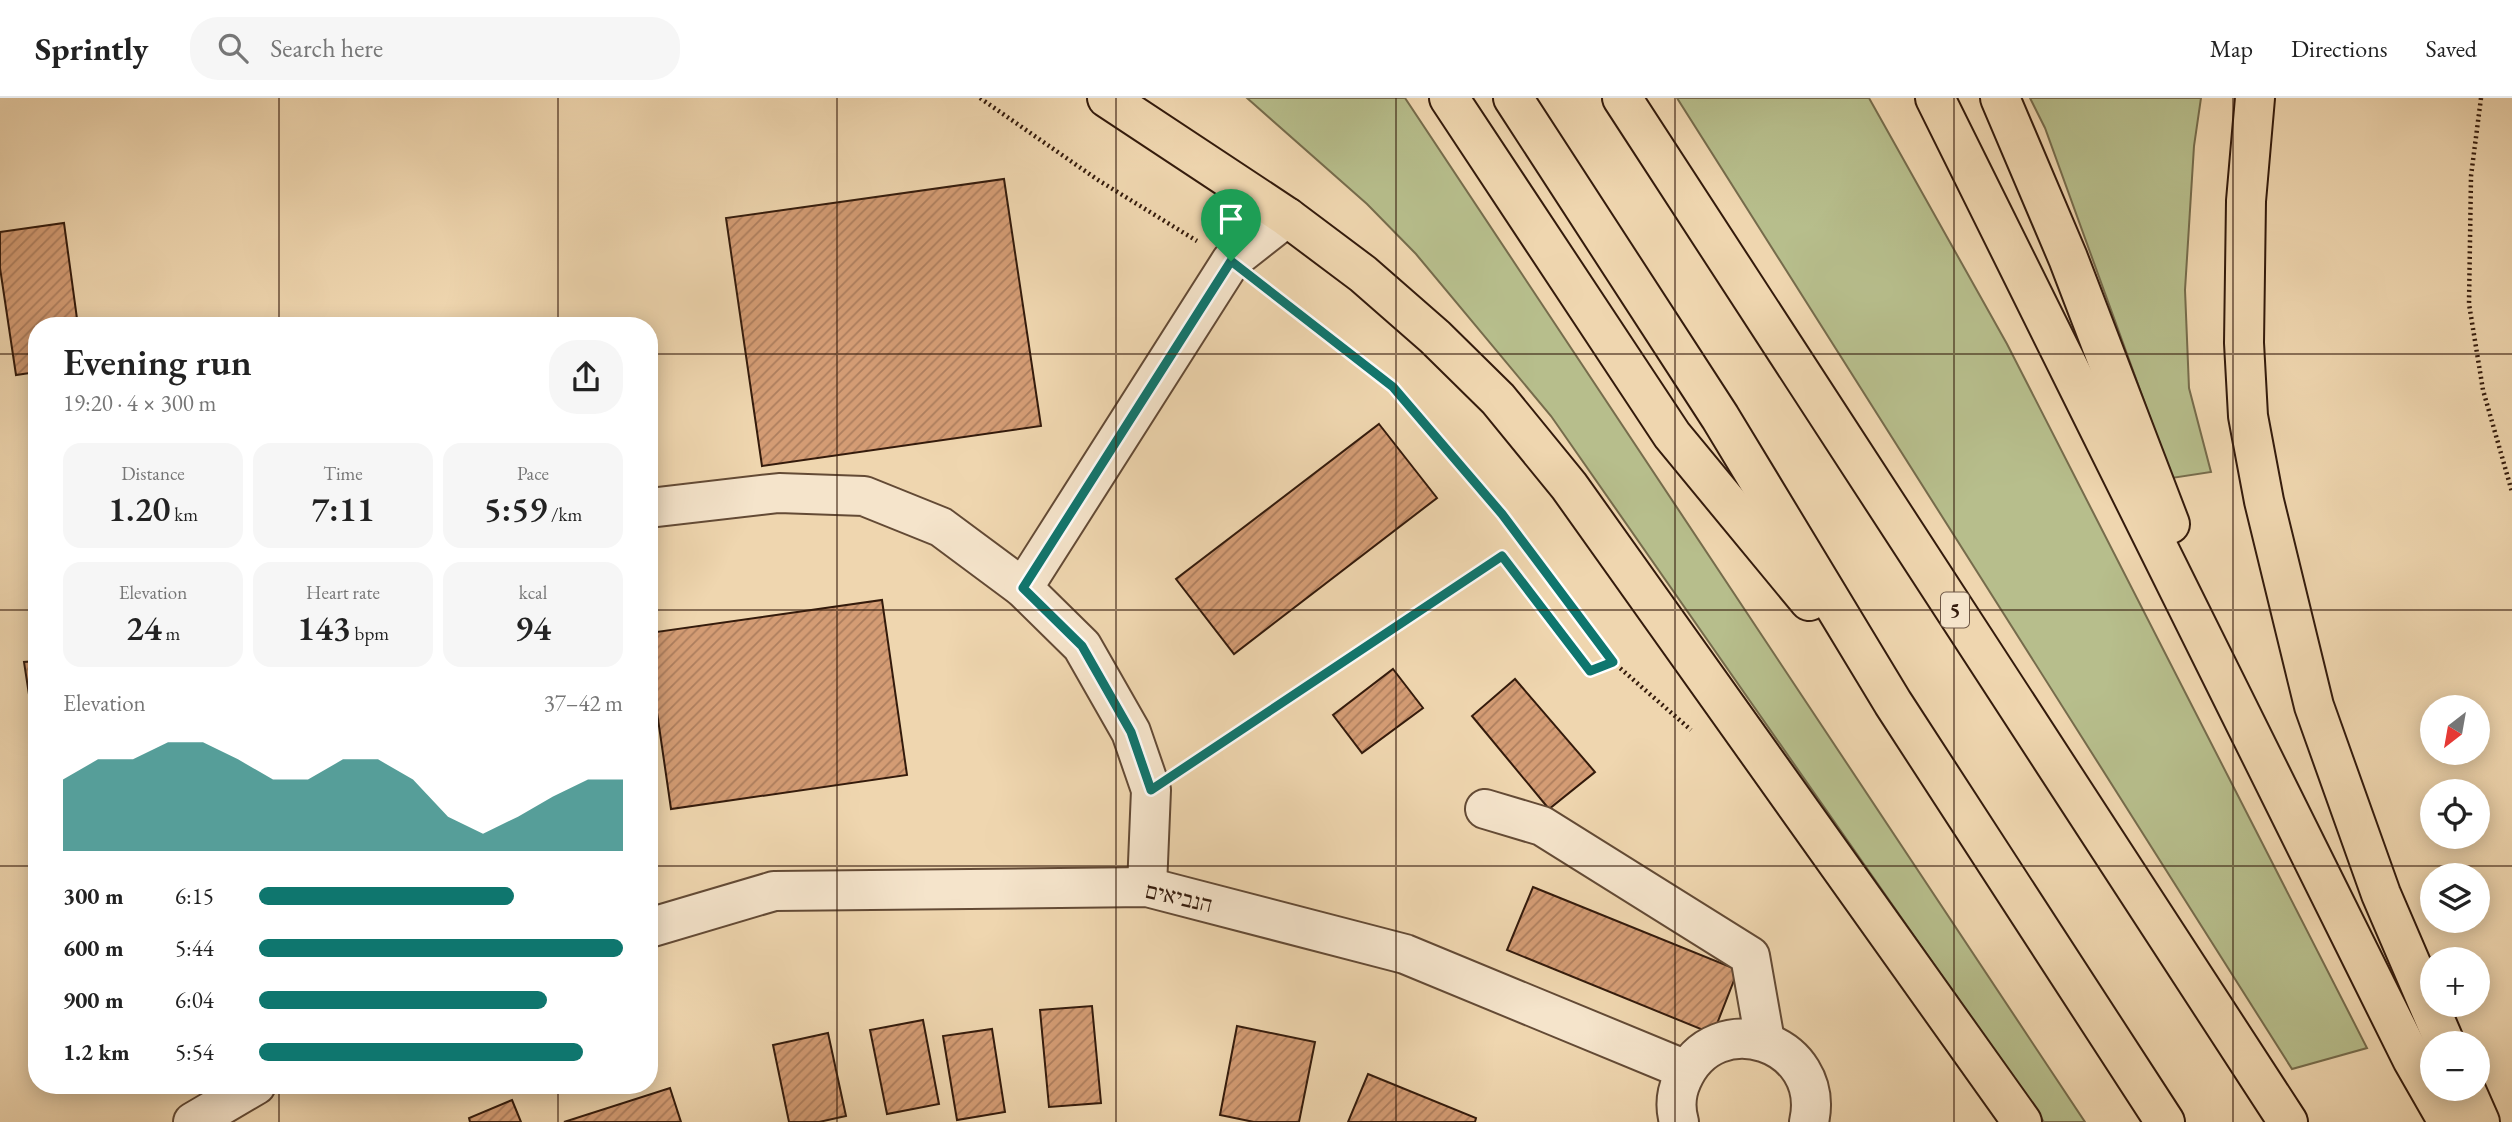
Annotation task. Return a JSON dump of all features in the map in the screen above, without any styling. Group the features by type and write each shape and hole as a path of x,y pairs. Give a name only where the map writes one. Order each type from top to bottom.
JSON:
{"highway":[{"path":"1107,98 1287,217 1363,274 1435,337 1498,399 1569,486 2022,1122"},
{"path":"1449,98 1672,435 1893,703"},
{"path":"1513,98 1720,416 1893,703 2165,1122"},
{"name":"5","path":"1622,98 2288,1122"},
{"path":"1935,98 2412,1059 2448,1122"},
{"path":"1998,98 2016,134 2073,270 2251,735"},
{"path":"2255,98 2246,201 2244,343 2248,416 2262,489 2314,706 2381,894 2440,1031"},
{"path":"2471,1101 2480,1122"}],"street":[{"path":"1023,588 1231,261 1287,217"},
{"path":"658,507 779,493 864,496 941,527 1023,588 1082,646 1131,732 1151,790 1147,887"},
{"path":"1485,809 1542,826 1751,956 1765,1041"},
{"name":"הנביאים","path":"658,925 774,891 1147,887 1405,954 1686,1070"},
{"path":"1679,1122 1676,1112 1678,1090 1686,1070 1701,1053 1720,1042 1742,1038 1765,1041 1784,1052 1800,1068 1809,1088 1812,1110 1809,1122"},
{"path":"193,1122 241,1094"}],"path":[{"path":"979,98 1098,180 1231,261 1393,387 1502,514 1613,662 1699,737"},
{"path":"2481,98 2471,176 2469,303 2483,390 2512,492"},
{"path":"1151,790 1502,556 1590,671 1613,662"}],"green space":[{"path":"1247,98 1405,98 2085,1122 2044,1122 1551,416 1416,254 1367,204"},
{"path":"1677,98 1869,98 2007,344 2367,1048 2292,1069"},
{"path":"2030,98 2201,98 2194,146 2185,290 2189,388 2211,472 2172,478 2045,128"}],"building":[{"path":"1004,179 1041,426 762,466 726,218"},
{"path":"64,223 77,317 28,317 28,373 16,375 0,268 0,232"},
{"path":"1379,424 1437,498 1234,654 1176,579"},
{"path":"882,600 907,775 671,809 658,719 658,632"},
{"path":"24,662 28,662 28,688"},
{"path":"1393,669 1423,708 1362,753 1333,715"},
{"path":"1515,679 1595,772 1549,809 1472,716"},
{"path":"1533,887 1738,970 1713,1034 1507,950"},
{"path":"1092,1006 1101,1103 1049,1107 1040,1010"},
{"path":"923,1020 939,1104 887,1114 870,1030"},
{"path":"1237,1026 1315,1042 1299,1122 1254,1122 1220,1115"},
{"path":"992,1029 1005,1112 957,1120 943,1036"},
{"path":"828,1033 846,1116 819,1122 789,1122 773,1045"},
{"path":"1368,1074 1476,1118 1475,1122 1348,1122"},
{"path":"670,1088 681,1122 564,1122 658,1094"},
{"path":"512,1100 521,1122 470,1122 469,1118"}],"route":[{"path":"1231,261 1393,387 1502,514 1613,662 1590,671 1502,556 1151,790 1131,732 1082,646 1023,588 1231,261"}]}
